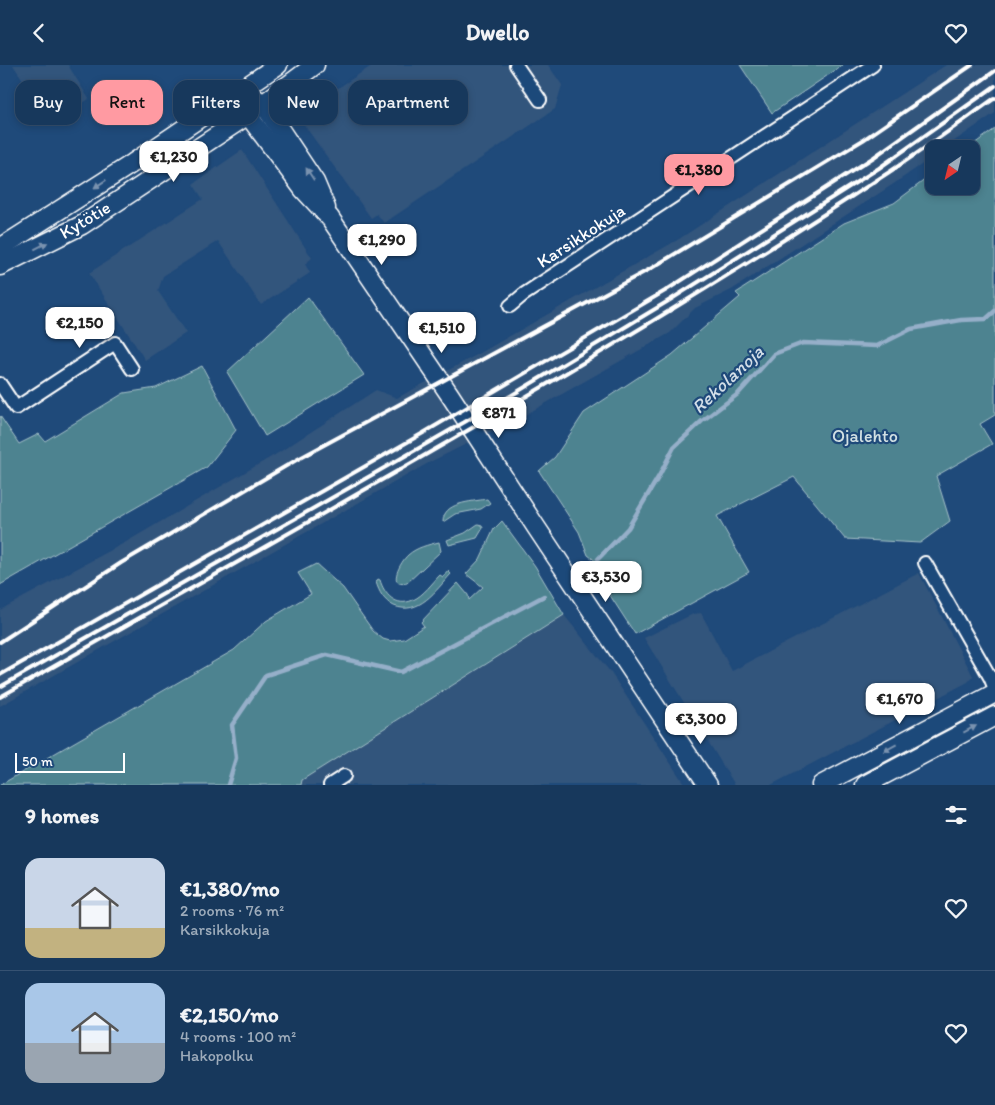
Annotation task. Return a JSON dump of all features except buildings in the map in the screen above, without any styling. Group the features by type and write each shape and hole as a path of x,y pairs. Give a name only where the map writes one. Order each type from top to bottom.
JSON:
{"street":[{"name":"Kytötie","path":"256,80 278,65"},
{"name":"Kytötie","path":"259,106 315,65"},
{"path":"516,65 540,99"},
{"name":"Karsikkokuja","path":"510,306 523,295 873,65"},
{"path":"259,100 263,103 316,182 330,218"},
{"name":"Kytötie","path":"0,247 134,163 190,125"},
{"name":"Kytötie","path":"0,266 82,225 233,125"},
{"path":"255,125 303,189 330,218 450,395 708,785"},
{"path":"0,384 16,408 115,343 132,369"},
{"path":"925,563 995,689"},
{"path":"821,785 995,693"},
{"path":"865,785 995,716"},
{"path":"330,785 344,776"}],"shaded area":[{"path":"13,65 68,65 77,80 23,80"},
{"path":"373,65 548,65 562,85 555,109 384,223 377,214 371,218 304,125 338,125 338,88 348,81 348,125 468,125 468,80 350,80"},
{"path":"946,65 995,65 995,113 956,140 925,140 925,162 733,289 695,308 670,333 525,415 432,461 0,706 0,610 126,542 278,453 376,390 397,398 482,352 679,239"},
{"path":"81,86 89,99 81,104"},
{"path":"242,150 312,258 305,264 310,273 261,305 218,241 163,276 158,291 186,333 145,360 89,273 203,199 193,184"},
{"path":"919,573 973,676 968,682 771,785 735,785 644,638 693,614 701,613 732,671"},
{"path":"564,615 611,673 685,785 301,785 302,780"}],"green space":[{"path":"740,65 843,65 772,113"},
{"name":"Ojalehto","path":"995,129 995,415 980,424 992,444 936,476 950,521 920,543 845,539 794,477 717,516 749,572 635,634 591,566 597,562 588,555 579,532 539,471 555,457 584,413 672,355 740,297 736,293 844,223 894,203 925,180 925,195 980,195 980,140"},
{"path":"308,297 364,375 265,436 227,372"},
{"path":"202,366 236,430 207,467 0,585 0,416 19,444 39,434 45,441 124,393 156,388"},
{"path":"487,499 490,503 481,509 455,514 443,522 444,515 453,507 466,502"},
{"path":"502,521 535,566 564,615 302,780 301,785 0,785 234,650 266,621 311,594 298,573 316,564 343,588 373,631 383,639 390,641 404,639 424,626 421,622 458,583 468,595 469,600 483,587 466,574 480,559 494,529"},
{"path":"478,524 482,525 483,528 477,538 449,545 447,540 465,533"},
{"path":"439,542 441,551 407,583 397,582 396,578 399,568 411,552"},
{"path":"448,571 451,574 433,594 426,600 411,607 403,608 387,602 376,582 378,579 380,580 384,590 396,601 407,602 421,595 440,575 443,577"}],"waterway":[{"name":"Rekolanoja","path":"598,559 628,528 674,447 702,421 738,394 774,354 803,343 877,346 911,329 961,320 986,319 995,311"},
{"name":"Rekolanoja","path":"228,785 236,758 232,725 266,675 327,655 401,672 544,596"}],"railway":[{"path":"0,642 121,563 298,459 650,269 863,140 972,65"},
{"path":"0,675 425,432 665,291 874,157 995,71"},
{"path":"0,687 512,395 670,300 879,168 995,86"},
{"path":"0,697 444,444 664,314 773,247 895,168 995,98"}]}
